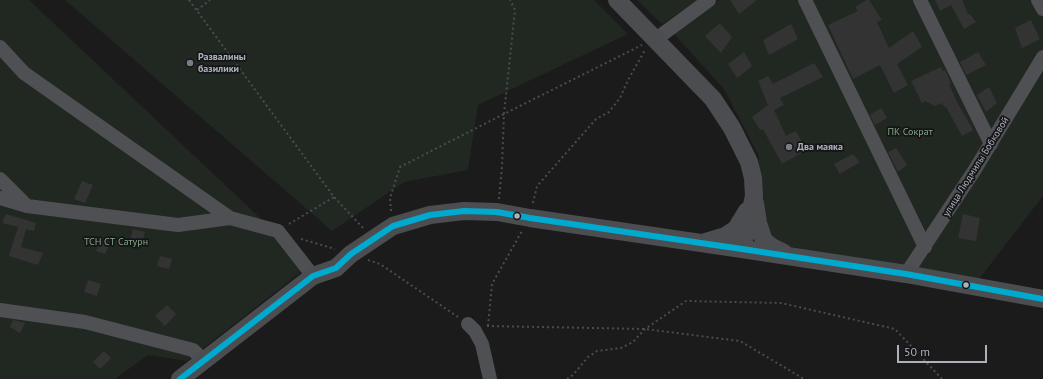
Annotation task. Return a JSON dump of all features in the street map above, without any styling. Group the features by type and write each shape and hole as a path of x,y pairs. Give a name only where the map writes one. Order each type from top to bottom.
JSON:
{"main road":[{"path":"617,0 652,40 713,99 732,128 749,162 753,178 758,223 764,241 772,247 792,257"},
{"path":"701,243 725,236 736,228 746,213 754,196"},
{"path":"742,249 754,196"},
{"path":"180,379 313,276 336,268 351,254 393,226 430,215 464,210 497,212 906,274 1043,299"}],"street":[{"path":"652,40 709,0"},
{"path":"805,0 924,247"},
{"path":"920,0 991,144"},
{"path":"1038,0 1043,9"},
{"path":"0,47 24,73 230,218 278,231 313,276"},
{"name":"улица Людмилы Бобковой","path":"906,274 991,144 1043,58"},
{"path":"0,179 27,206"},
{"path":"0,198 27,206 178,225 230,218"},
{"path":"0,310 85,322 193,350 204,361"},
{"path":"468,324 475,331 482,344 490,379"}],"path":[{"path":"189,0 334,197 373,239"},
{"path":"197,10 210,0"},
{"path":"497,212 502,166 504,114 515,10 510,0"},
{"path":"393,226 390,198 400,167 652,40"},
{"path":"488,326 492,284 530,218 536,186 596,119 608,112 620,98 652,40"},
{"path":"278,231 334,197"},
{"path":"300,238 380,264 468,324 488,326 645,329 740,341 804,379"},
{"path":"568,379 588,357 597,351 621,348 633,342 645,329 686,301 781,304 895,329 942,379"}],"green space":[{"name":"ТСН СТ Сатурн","path":"0,0 29,0 310,265 187,361 148,355 115,379 0,379"},
{"path":"65,0 594,0 628,34 478,105 468,170 404,182 332,231"},
{"path":"637,0 699,0 662,24"},
{"name":"ПК Сократ","path":"719,0 1043,0 1043,196 979,279 751,240 759,208 759,156 724,89 672,32"}],"building":[{"path":"730,0 757,0 739,14"},
{"path":"869,0 882,20 877,22 889,48 913,31 922,47 897,64 908,85 894,93 880,65 853,79 828,25 858,11 855,7"},
{"path":"935,0 962,0 968,14 970,14 976,22 964,29 951,5 940,11"},
{"path":"1031,20 1040,39 1022,48 1015,28"},
{"path":"720,23 732,37 721,53 705,36"},
{"path":"791,24 798,39 769,55 763,40"},
{"path":"744,52 752,66 737,78 728,64"},
{"path":"978,52 986,65 966,75 960,62"},
{"path":"814,63 823,77 780,98 784,105 774,110 786,136 796,131 806,150 782,164 763,129 760,130 752,117 768,105 758,81 768,76 773,84"},
{"path":"941,67 943,71 945,70 957,102 973,130 962,136 946,107 945,108 942,103 935,106 925,101 922,103 911,81"},
{"path":"989,87 997,103 986,112 977,95"},
{"path":"881,108 887,118 875,125 870,115"},
{"path":"896,148 907,165 898,172 888,152"},
{"path":"853,154 860,162 840,174 834,164"},
{"path":"82,181 93,185 85,203 74,199"},
{"path":"6,214 36,223 34,231 26,229 21,247 43,253 38,265 9,256 18,227 2,223"},
{"path":"963,214 980,218 976,241 958,238"},
{"path":"133,229 145,232 142,242 130,239"},
{"path":"101,240 110,243 105,254 96,251"},
{"path":"160,256 172,259 169,269 157,266"},
{"path":"88,280 101,284 97,296 84,292"},
{"path":"167,305 176,314 165,326 155,316"},
{"path":"13,320 25,323 20,333 10,327"},
{"path":"104,351 111,358 100,369 93,362"}],"transit line":[{"path":"180,379 313,276 336,268 351,254 393,226 430,215 464,211 497,212 742,249 906,274 1043,299"}],"place":[{"name":"Развалины базилики","path":"190,63"},
{"name":"Два маяка","path":"789,147"}]}
